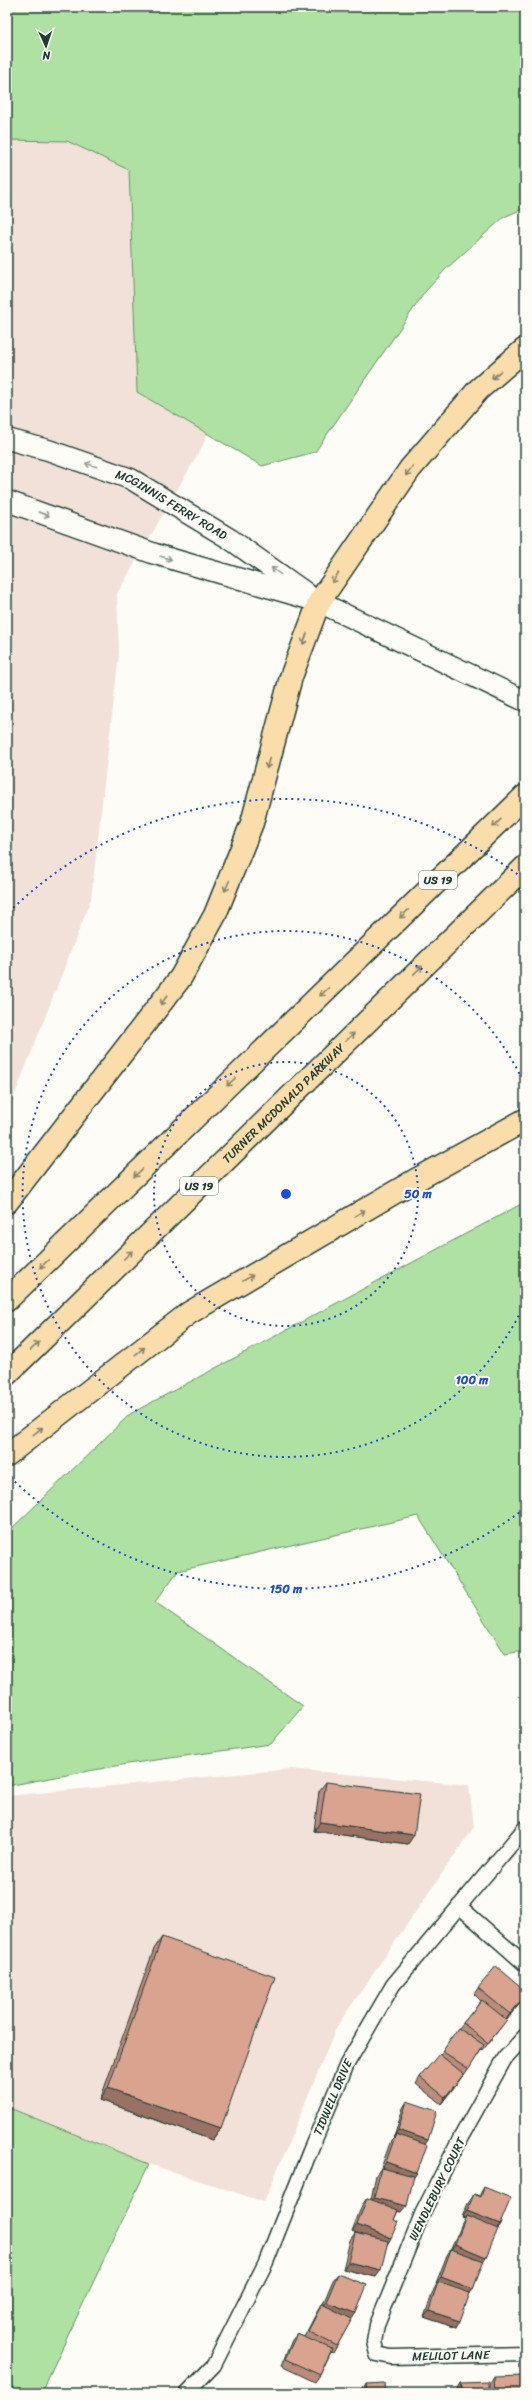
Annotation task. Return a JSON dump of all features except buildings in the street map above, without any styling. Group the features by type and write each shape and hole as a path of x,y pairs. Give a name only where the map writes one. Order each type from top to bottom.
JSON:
{"highway":[{"path":"7,1202 181,977 215,915 252,823 291,677 319,602 410,469 478,390 525,349"},
{"name":"US 19","path":"7,1300 525,796"},
{"name":"TURNER MCDONALD PARKWAY","path":"7,1374 525,866"},
{"path":"7,1455 189,1313 414,1181 525,1120"}],"main road":[{"name":"MCGINNIS FERRY ROAD","path":"7,440 48,450 131,478 230,539 319,602"},
{"name":"MCGINNIS FERRY ROAD","path":"7,501 155,554 319,602 525,701"}],"street":[{"name":"TIDWELL DRIVE","path":"187,2393 214,2365 266,2262 310,2151 347,2064 393,1985 525,1828"},
{"path":"459,1906 525,1964"},
{"name":"WENDLEBURY COURT","path":"377,2354 374,2342 377,2325 423,2212 505,2058 525,2036"},
{"name":"MELILOT LANE","path":"377,2354 391,2357 525,2354"}],"shaded area":[{"path":"7,7 371,7 202,447 117,594 119,654 91,899 7,1115"},
{"path":"291,1769 469,1785 474,1827 337,2026 264,2202 149,2164 7,2107 7,1796"}],"green space":[{"path":"7,7 525,7 525,208 504,217 446,269 425,292 315,452 262,466 137,392 129,170 67,141 7,140"},
{"path":"525,1202 525,1651 505,1654 418,1516 178,1571 155,1602 303,1706 271,1744 127,1764 7,1786 7,1533 130,1414"},
{"path":"7,2107 149,2164 41,2393 7,2393"}]}
